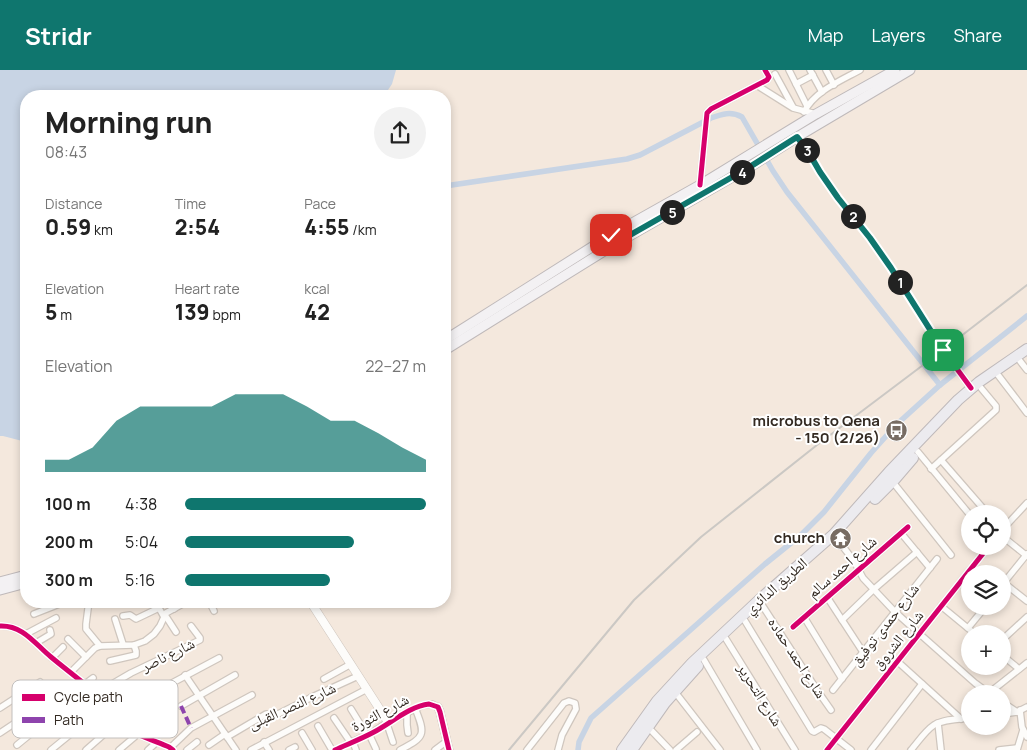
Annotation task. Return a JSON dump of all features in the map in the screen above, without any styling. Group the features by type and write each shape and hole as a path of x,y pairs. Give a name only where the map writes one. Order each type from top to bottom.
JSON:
{"highway":[{"name":"الطريق الدائري","path":"632,750 674,692 704,660 762,605 837,539 952,406 973,385 1027,349"},
{"name":"الطريق الدائري","path":"898,470 918,452 955,411 973,385 998,375 1024,358"},
{"name":"الطريق الدائري","path":"622,750 657,701 683,672 889,481"}],"main road":[{"path":"451,336 611,235 816,114 895,70"},
{"path":"451,346 616,243 748,168 910,70"},
{"path":"611,235 616,243"},
{"path":"0,582 20,577"},
{"path":"0,590 20,585"}],"street":[{"path":"765,70 768,77"},
{"path":"700,184 707,113 711,109 758,86 767,80 768,77 781,70"},
{"path":"789,70 805,109"},
{"path":"805,70 811,74 822,92"},
{"path":"805,109 816,96 849,73 860,70"},
{"path":"829,71 834,85"},
{"path":"774,74 793,108"},
{"path":"796,84 811,74"},
{"path":"758,86 793,108 805,109 816,114"},
{"path":"797,137 838,198 876,246 950,359 973,385 996,406 996,410 931,468"},
{"path":"1024,358 1027,370"},
{"path":"998,375 1027,413"},
{"path":"918,452 962,505"},
{"path":"941,460 980,505"},
{"path":"889,481 951,555"},
{"path":"1011,520 1027,503"},
{"name":"شارع احمد سالم","path":"793,627 908,527"},
{"path":"901,532 930,568"},
{"path":"837,539 854,561 862,578 895,612 978,685"},
{"path":"1011,543 1027,555 1011,574"},
{"path":"842,620 917,552"},
{"name":"شارع الشروق","path":"827,750 982,555"},
{"name":"شارع حمدى توفيق","path":"833,690 937,559"},
{"path":"1011,590 1027,601"},
{"path":"827,597 863,652"},
{"name":"شارع احمد حماده","path":"762,605 831,710"},
{"path":"941,606 964,625"},
{"path":"34,608 36,614 50,608"},
{"path":"88,608 86,629 100,646"},
{"path":"123,616 130,615 136,619 159,608 176,632"},
{"path":"314,608 388,723 393,742"},
{"path":"71,672 95,648 145,641 154,634 164,616 174,609"},
{"path":"970,625 979,615"},
{"path":"804,617 842,679"},
{"path":"1011,632 1027,617"},
{"path":"26,634 56,618"},
{"path":"116,618 123,644"},
{"path":"745,621 812,731 814,732 822,728 851,750"},
{"path":"0,626 21,630 80,680"},
{"name":"شارع ناصر","path":"119,680 200,640 191,626"},
{"path":"36,643 51,634 50,630"},
{"path":"68,639 86,657"},
{"name":"شارع التحرير","path":"726,639 795,750"},
{"path":"110,661 136,655 134,644"},
{"path":"52,658 62,648"},
{"path":"176,680 219,658"},
{"path":"704,660 757,750"},
{"path":"897,661 961,719"},
{"path":"1011,662 1019,669"},
{"path":"1000,685 1027,663"},
{"path":"324,679 350,664"},
{"path":"185,675 236,750"},
{"path":"181,706 235,675"},
{"name":"شارع النصر القبلى","path":"210,745 265,714 274,716 358,676"},
{"path":"871,750 922,684"},
{"path":"253,750 264,742 367,690"},
{"path":"674,692 718,749"},
{"path":"148,738 170,749 187,731 252,695"},
{"path":"0,708 12,700"},
{"path":"527,750 569,700 575,703 576,709 562,735 558,750"},
{"name":"شارع الثورة","path":"335,750 368,735 415,708 429,704 438,707"},
{"path":"438,707 449,750"},
{"path":"1011,707 1019,711"},
{"path":"1011,712 1027,707"},
{"path":"400,750 419,739 421,735 420,720 415,708"},
{"path":"351,709 376,749"},
{"path":"1019,711 1021,724 1027,737"},
{"path":"407,712 408,733"},
{"path":"334,718 356,750"},
{"path":"911,750 938,723 961,719"},
{"path":"938,723 941,750"},
{"path":"0,733 12,725"},
{"path":"318,726 335,750"},
{"path":"648,726 670,750"},
{"path":"999,750 1017,749 1023,730"},
{"path":"676,750 697,732"},
{"path":"302,733 312,750"},
{"path":"17,745 25,738"},
{"path":"51,750 66,738"},
{"path":"86,750 100,738"},
{"path":"119,750 133,738"},
{"path":"435,750 447,741"},
{"path":"148,750 157,742"},
{"path":"187,750 197,742"},
{"path":"264,742 269,750"}],"water":[{"path":"0,70 396,70 388,90 20,90 20,440 0,436"}],"waterway":[{"path":"451,185 627,159 640,155 711,118 726,114 738,115 742,117 787,192 940,385"},
{"path":"578,750 579,742 591,718 765,564 801,535 824,512 896,425 940,385 1027,316"}],"railway":[{"path":"509,750 634,600 701,537 817,445 1027,285"}],"marked path":[{"path":"181,706 191,728"}],"cycle path":[{"path":"700,185 707,113 711,109 767,80 769,77 765,70"},
{"path":"797,137 838,198 870,238 943,350 971,388"},
{"path":"793,627 908,527"},
{"path":"827,750 982,555"},
{"path":"0,626 15,629 28,636 80,680"},
{"path":"335,750 374,732 408,711 429,704 438,707 449,750"},
{"path":"148,738 173,750"}],"place":[{"name":"microbus to Qena - 150 (2/26)","path":"896,430"},
{"name":"church","path":"841,538"}],"route":[{"path":"611,235 616,243 748,168 797,137 838,198 858,221 891,268 943,350"}]}
